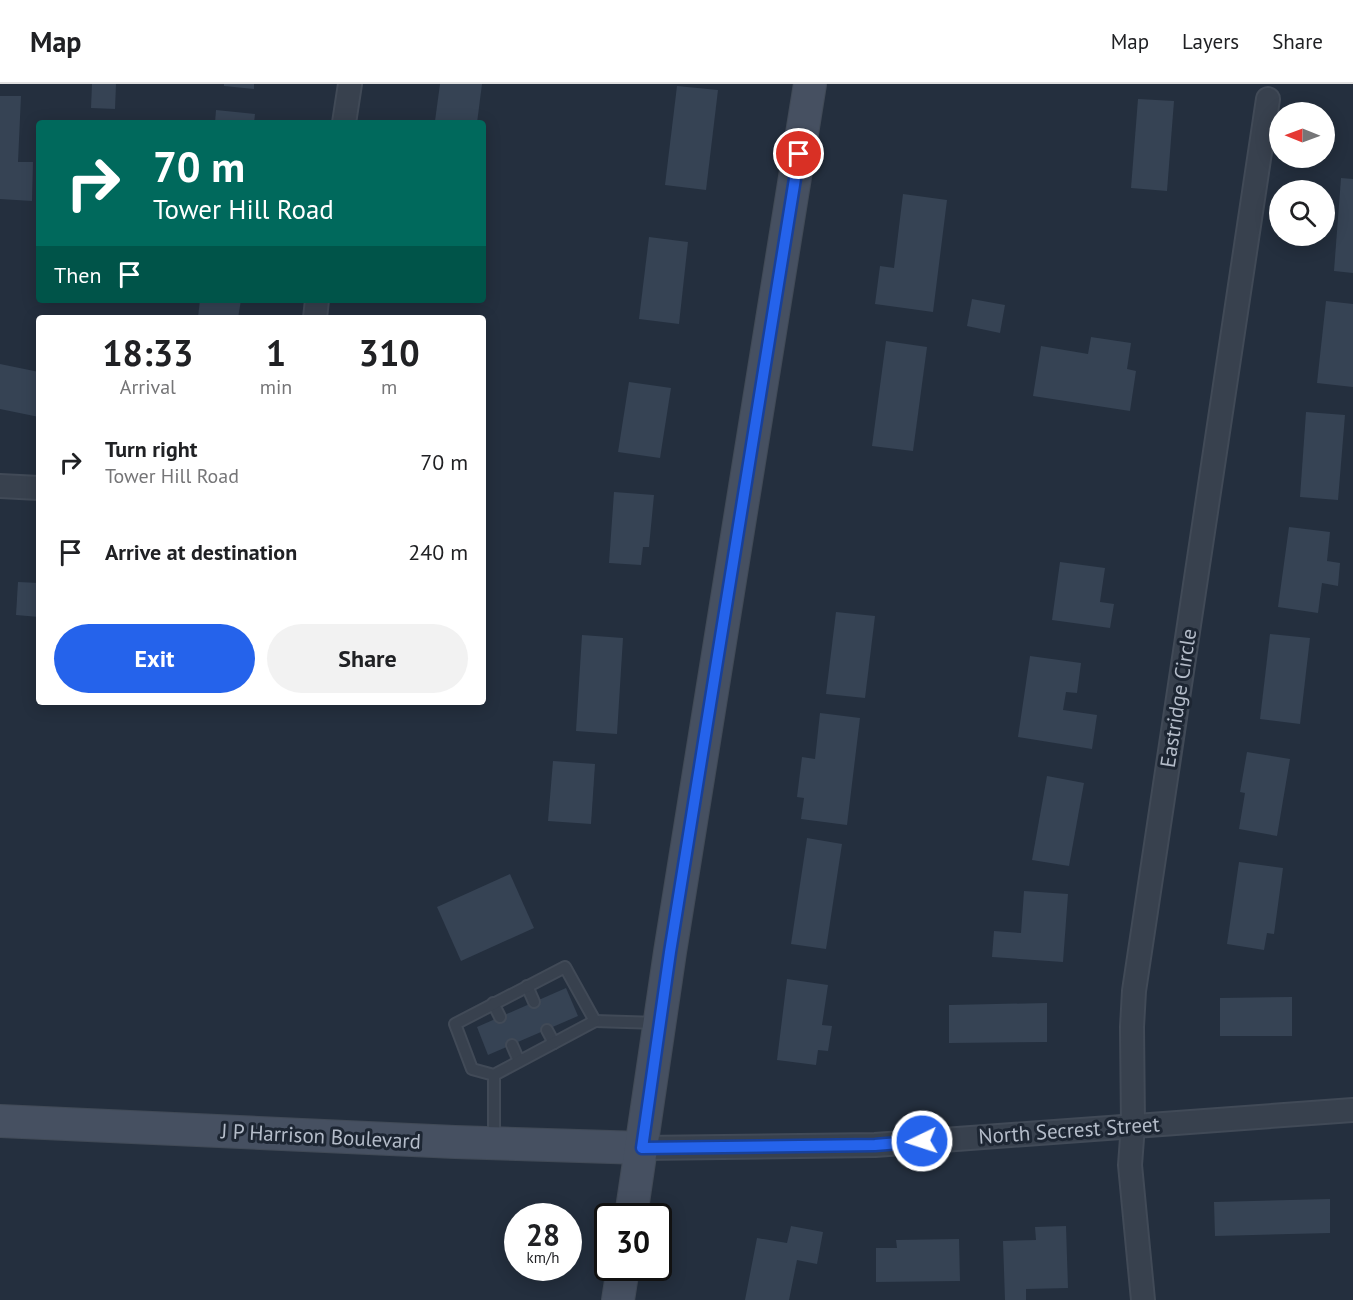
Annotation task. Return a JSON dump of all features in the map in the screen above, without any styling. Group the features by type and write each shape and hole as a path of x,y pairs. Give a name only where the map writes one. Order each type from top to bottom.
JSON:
{"street":[{"path":"344,120 350,84"},
{"path":"633,1203 810,84"},
{"name":"Eastridge Circle","path":"1143,1300 1130,1166 1133,1125 1134,991 1268,99"},
{"path":"0,486 36,488"},
{"name":"North Secrest Street","path":"642,1148 875,1145 1353,1110"},
{"name":"J P Harrison Boulevard","path":"0,1121 642,1148"},
{"path":"618,1300 621,1281"}],"lane":[{"path":"595,1021 565,967 455,1024 472,1069 494,1075 595,1021 660,1023"},
{"path":"526,986 534,1002"},
{"path":"493,1003 500,1017"},
{"path":"547,1030 554,1043"},
{"path":"512,1045 519,1061"},
{"path":"494,1075 494,1143"}],"building":[{"path":"92,84 116,84 115,109 91,108"},
{"path":"224,84 254,84 254,89 224,86"},
{"path":"440,84 482,84 477,120 435,120"},
{"path":"677,86 718,90 706,190 665,185"},
{"path":"0,96 21,96 18,162 33,162 32,201 0,199"},
{"path":"1138,99 1174,101 1167,191 1131,188"},
{"path":"216,110 255,114 254,120 215,120"},
{"path":"1341,178 1353,179 1353,273 1334,271"},
{"path":"903,194 947,200 933,312 875,304 880,266 894,268"},
{"path":"649,237 688,242 679,324 639,319"},
{"path":"972,299 1005,305 1000,333 967,326"},
{"path":"1326,301 1353,304 1353,387 1317,383"},
{"path":"200,303 240,303 238,315 198,315"},
{"path":"1091,337 1131,343 1127,369 1136,371 1130,411 1033,396 1041,346 1088,354"},
{"path":"886,341 927,347 913,451 872,446"},
{"path":"0,364 36,371 36,416 0,409"},
{"path":"629,382 671,388 660,458 618,452"},
{"path":"1306,412 1345,415 1338,500 1300,497"},
{"path":"614,492 654,495 649,547 643,547 641,565 609,563"},
{"path":"1289,527 1330,532 1327,561 1340,563 1338,586 1322,583 1318,613 1278,607"},
{"path":"1060,562 1105,568 1100,602 1114,604 1110,628 1052,620"},
{"path":"18,582 36,583 36,617 16,615"},
{"path":"836,612 875,616 865,698 826,694"},
{"path":"1270,634 1310,638 1300,724 1260,719"},
{"path":"582,635 623,638 617,734 576,731"},
{"path":"1030,656 1081,663 1077,693 1066,692 1063,710 1097,715 1092,749 1018,737"},
{"path":"820,713 860,718 847,825 801,819 804,798 797,797 802,757 815,759"},
{"path":"1247,752 1290,759 1277,836 1239,829 1245,793 1240,792"},
{"path":"553,761 595,764 591,824 548,821"},
{"path":"1047,776 1084,783 1069,866 1032,860"},
{"path":"807,838 842,844 826,949 791,944"},
{"path":"1239,862 1283,868 1274,934 1267,933 1264,950 1227,944"},
{"path":"510,874 534,928 461,961 437,907"},
{"path":"1024,891 1068,894 1063,962 992,957 994,931 1021,933"},
{"path":"787,979 828,985 822,1025 832,1026 828,1051 818,1050 816,1065 777,1060"},
{"path":"566,988 578,1016 488,1055 477,1027"},
{"path":"1292,997 1292,1036 1220,1036 1220,998"},
{"path":"1047,1003 1047,1042 949,1043 949,1005"},
{"path":"1330,1199 1330,1233 1215,1236 1214,1202"},
{"path":"791,1226 823,1232 817,1264 797,1260 789,1300 745,1300 757,1238 787,1243"},
{"path":"1066,1226 1068,1288 1026,1289 1026,1300 1005,1300 1003,1241 1036,1240 1035,1227"},
{"path":"959,1239 960,1281 876,1282 876,1248 897,1248 896,1240"}],"route":[{"path":"799,154 670,952 642,1148 875,1145 922,1141"}]}
